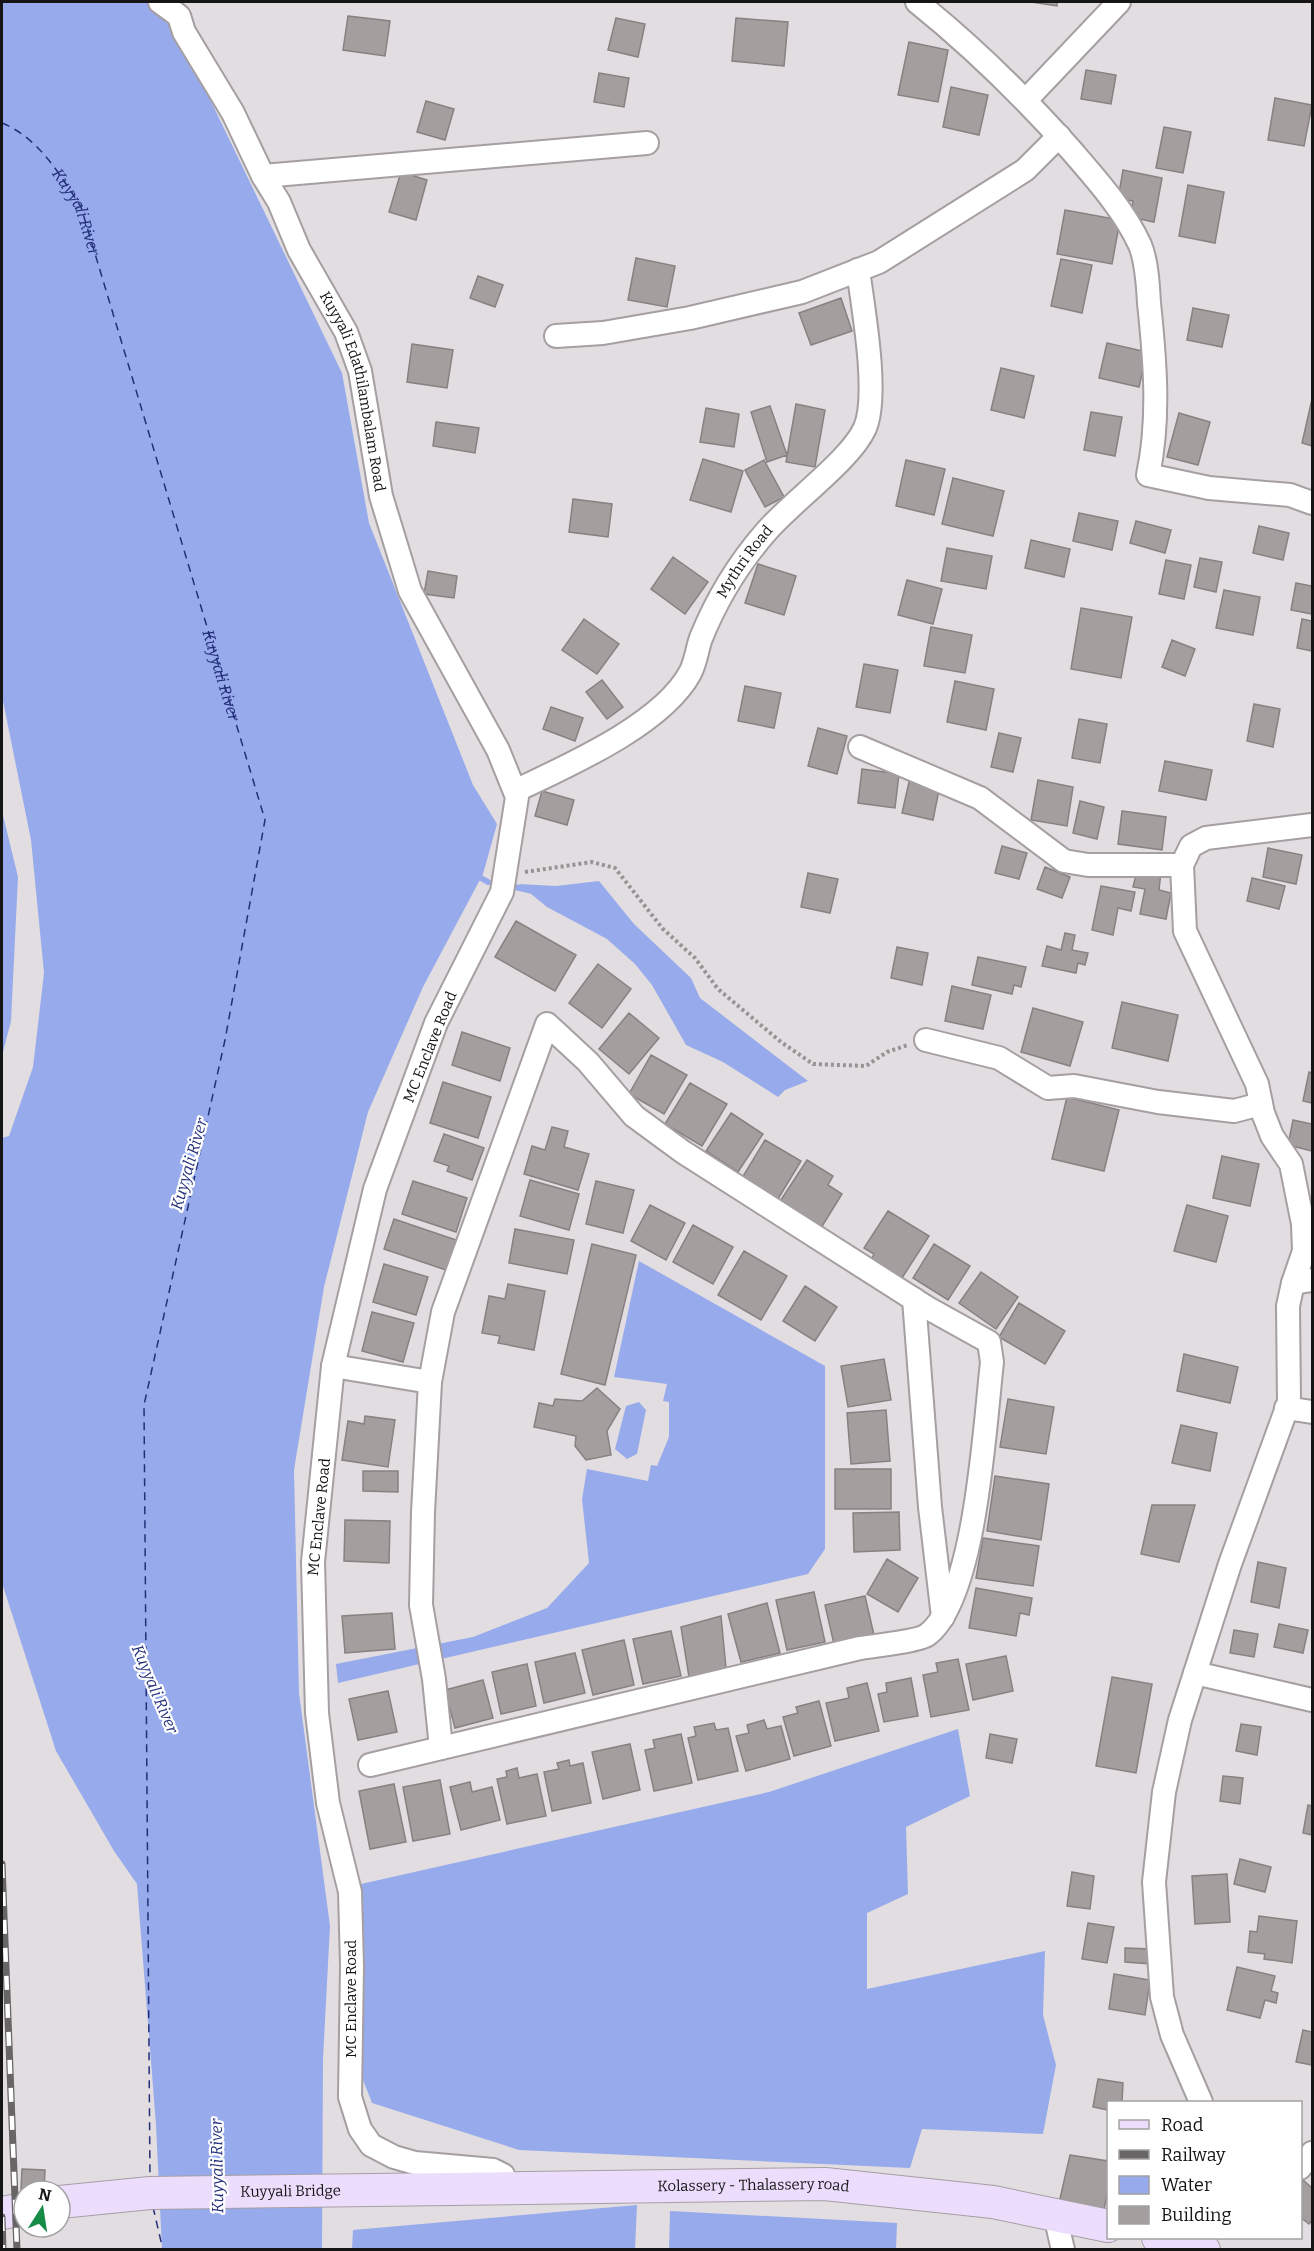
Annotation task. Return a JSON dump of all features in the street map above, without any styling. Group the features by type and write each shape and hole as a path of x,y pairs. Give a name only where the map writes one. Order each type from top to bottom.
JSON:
{"main road":[{"name":"Kolassery - Thalassery road","path":"395,2192 825,2184 993,2202 1107,2226"},
{"name":"Kuyyali Bridge","path":"72,2201 150,2193 395,2192"},
{"path":"1165,2239 1199,2244"}],"street":[{"name":"Kuyyali Edathilambalam Road","path":"160,2 181,9 184,32 233,113 263,176 279,202 299,250 346,332 360,371 381,496 410,591 498,750 516,794"},
{"path":"918,2 969,44 1059,136 1105,188 1140,246 1148,287 1156,372 1153,452 1148,475 1209,488 1290,495 1312,503"},
{"path":"1026,100 1119,2"},
{"path":"556,336 603,333 690,318 802,292 879,262 1025,170 1059,136"},
{"path":"263,176 647,143"},
{"name":"Mythri Road","path":"516,794 643,722 677,690 690,672 702,637 736,572 764,534 796,500 846,454 865,427 871,381 858,270"},
{"path":"860,747 980,798 1064,861 1088,865 1182,865"},
{"name":"MC Enclave Road","path":"501,2190 503,2175 493,2170 415,2163 394,2157 371,2145 360,2128 350,2097 352,1966 350,1892 328,1803 317,1713 313,1636 313,1562 333,1366 375,1189 436,1023 502,892 516,794"},
{"path":"1200,2101 1172,2035 1162,1997 1154,1882 1164,1792 1180,1720 1195,1673 1230,1564 1289,1402 1288,1306 1303,1281 1304,1251 1303,1224 1292,1164 1272,1136 1257,1084 1185,931 1182,865 1191,846 1206,838 1309,827"},
{"path":"370,1765 860,1648 926,1636 943,1619 959,1580 978,1493 992,1362 989,1342 914,1299 683,1152 634,1116 588,1062 547,1024 443,1312 430,1382 421,1605 434,1679 441,1748"},
{"path":"926,1040 999,1058 1048,1088 1074,1086 1158,1102 1234,1111 1261,1104"},
{"path":"914,1299 930,1507 943,1619"},
{"path":"333,1366 430,1382"},
{"path":"1286,1408 1312,1412"},
{"path":"1195,1673 1312,1700"},
{"path":"1302,2166 1312,2153"},
{"path":"1055,2215 1063,2250"}],"path":[{"path":"505,873 538,871 592,862 615,868 663,929 695,958 718,989 781,1042 813,1064 866,1066 887,1052 926,1040"}],"water":[{"name":"Kuyyali River","path":"2,2 146,2 179,35 342,373 369,523 473,785 497,824 483,874 423,987 368,1112 324,1287 294,1470 299,1693 330,1926 323,2059 322,2249 162,2249 156,2125 137,1884 114,1851 56,1751 2,1583 2,1138 9,1136 33,1067 44,973 31,840 2,696"},
{"path":"2,811 18,877 11,1021 2,1056"},
{"path":"599,881 634,924 691,978 700,998 808,1081 785,1090 778,1097 723,1062 686,1045 652,985 635,964 607,939 547,907 519,884 556,886"},
{"path":"639,1261 825,1366 825,1549 808,1574 338,1683 336,1664 473,1637 547,1608 589,1563 582,1499 587,1469 648,1481 651,1465 657,1466 669,1437 669,1402 663,1401 667,1384 614,1377"},
{"path":"639,1402 646,1410 637,1454 627,1459 615,1449 626,1406"},
{"path":"958,1729 970,1796 906,1827 908,1894 867,1913 867,1989 1045,1951 1043,2015 1056,2065 1043,2134 922,2129 910,2168 519,2150 372,2103 363,2080 361,1884 769,1792"},
{"path":"637,2205 635,2249 352,2249 353,2230"},
{"path":"670,2211 897,2223 896,2249 669,2249"}],"building":[{"path":"1031,2 1057,2 1057,6"},
{"path":"348,16 390,21 385,56 343,50"},
{"path":"616,18 645,24 638,57 608,50"},
{"path":"736,18 788,22 784,66 732,61"},
{"path":"909,42 948,50 938,102 898,95"},
{"path":"1086,70 1116,75 1111,104 1081,99"},
{"path":"599,73 629,78 624,107 594,102"},
{"path":"951,87 988,95 979,135 943,127"},
{"path":"1275,98 1312,105 1304,146 1268,140"},
{"path":"426,101 454,109 445,140 417,132"},
{"path":"1164,127 1191,132 1183,173 1156,168"},
{"path":"1123,170 1162,178 1154,222 1130,217 1133,201 1118,199"},
{"path":"401,172 427,180 416,220 389,212"},
{"path":"1188,185 1224,192 1215,243 1179,236"},
{"path":"1065,210 1120,220 1112,264 1057,254"},
{"path":"636,258 675,266 667,307 628,300"},
{"path":"1061,259 1092,265 1082,313 1051,306"},
{"path":"478,276 503,285 495,307 470,298"},
{"path":"841,298 852,331 811,345 799,313"},
{"path":"1193,308 1229,315 1222,347 1187,340"},
{"path":"1107,343 1147,352 1139,387 1099,378"},
{"path":"412,344 453,350 447,388 407,382"},
{"path":"1001,368 1034,376 1024,418 991,410"},
{"path":"1312,399 1312,446 1302,443"},
{"path":"796,404 825,410 815,467 786,462"},
{"path":"770,406 787,455 767,462 751,412"},
{"path":"706,408 739,414 734,447 700,442"},
{"path":"1091,412 1122,417 1115,456 1084,450"},
{"path":"1179,413 1210,422 1198,465 1167,457"},
{"path":"436,422 479,428 475,453 433,446"},
{"path":"703,459 743,471 731,512 690,500"},
{"path":"764,460 784,497 765,507 745,470"},
{"path":"906,460 945,469 934,515 896,506"},
{"path":"953,478 1004,491 993,536 942,524"},
{"path":"573,499 612,504 608,537 569,532"},
{"path":"1079,513 1118,521 1112,550 1073,541"},
{"path":"1136,521 1171,530 1165,553 1130,543"},
{"path":"1259,526 1289,533 1283,560 1253,553"},
{"path":"1031,540 1070,549 1064,577 1025,568"},
{"path":"947,548 992,556 986,589 941,581"},
{"path":"673,557 708,582 685,614 651,589"},
{"path":"1200,558 1222,562 1216,592 1194,587"},
{"path":"1166,560 1191,565 1184,599 1159,594"},
{"path":"758,564 796,576 784,615 745,603"},
{"path":"428,571 457,576 454,598 424,594"},
{"path":"907,580 942,589 933,624 898,615"},
{"path":"1296,583 1312,586 1312,614 1291,610"},
{"path":"1224,590 1260,597 1253,635 1216,628"},
{"path":"1081,608 1132,617 1121,678 1071,669"},
{"path":"584,619 619,644 597,674 562,650"},
{"path":"1302,619 1312,621 1312,651 1297,648"},
{"path":"931,627 972,635 965,673 924,666"},
{"path":"1172,640 1195,649 1185,676 1162,667"},
{"path":"864,664 898,670 890,713 856,707"},
{"path":"602,680 623,707 607,719 586,692"},
{"path":"955,681 994,689 986,730 947,722"},
{"path":"745,686 781,693 774,728 738,721"},
{"path":"1254,704 1280,709 1273,747 1247,741"},
{"path":"551,707 583,718 575,741 543,729"},
{"path":"1079,719 1107,724 1100,763 1072,758"},
{"path":"818,728 847,736 837,774 808,766"},
{"path":"999,733 1021,738 1013,772 991,767"},
{"path":"1165,761 1212,770 1206,800 1159,791"},
{"path":"862,769 899,774 895,808 858,803"},
{"path":"910,778 940,785 933,820 902,813"},
{"path":"1038,780 1073,787 1067,826 1031,820"},
{"path":"542,791 574,800 567,825 535,816"},
{"path":"1080,801 1104,807 1097,839 1073,833"},
{"path":"1122,811 1166,817 1162,850 1118,844"},
{"path":"1002,846 1027,853 1019,879 995,873"},
{"path":"1268,848 1302,855 1296,884 1263,877"},
{"path":"1045,867 1070,877 1062,898 1037,889"},
{"path":"1138,867 1161,872 1159,890 1171,893 1166,919 1140,914 1145,889 1133,887"},
{"path":"808,873 838,879 830,913 801,907"},
{"path":"1252,878 1285,886 1279,909 1247,901"},
{"path":"1101,886 1135,892 1131,911 1118,908 1113,935 1092,930"},
{"path":"516,921 576,955 555,991 495,957"},
{"path":"1065,933 1075,935 1072,950 1088,953 1085,965 1078,963 1076,973 1042,966 1047,946 1061,950"},
{"path":"897,947 928,953 922,985 891,978"},
{"path":"978,957 1026,967 1021,987 1014,985 1012,994 972,985"},
{"path":"598,964 631,989 602,1028 569,1003"},
{"path":"952,986 991,995 983,1029 945,1021"},
{"path":"1122,1002 1178,1015 1168,1061 1112,1048"},
{"path":"1033,1008 1083,1022 1070,1066 1021,1052"},
{"path":"629,1013 659,1038 629,1074 599,1049"},
{"path":"462,1032 510,1048 500,1081 452,1065"},
{"path":"651,1055 687,1075 664,1114 629,1094"},
{"path":"1309,1072 1312,1073 1312,1103 1303,1101"},
{"path":"443,1082 491,1097 478,1138 430,1123"},
{"path":"690,1083 727,1104 702,1146 665,1124"},
{"path":"1067,1097 1119,1110 1104,1171 1052,1159"},
{"path":"731,1113 763,1134 738,1172 706,1151"},
{"path":"1293,1120 1312,1124 1312,1151 1288,1145"},
{"path":"552,1127 568,1131 564,1147 589,1154 578,1190 524,1174 532,1146 545,1150"},
{"path":"444,1134 484,1148 472,1180 447,1171 449,1166 434,1161"},
{"path":"765,1140 801,1161 778,1199 742,1178"},
{"path":"1222,1156 1259,1164 1250,1206 1213,1198"},
{"path":"807,1160 833,1176 828,1185 842,1194 821,1228 777,1206"},
{"path":"530,1180 579,1194 569,1230 520,1216"},
{"path":"413,1181 467,1198 456,1232 402,1214"},
{"path":"596,1181 634,1190 623,1233 586,1224"},
{"path":"650,1205 685,1223 666,1260 631,1241"},
{"path":"1187,1205 1228,1216 1216,1262 1174,1251"},
{"path":"888,1211 929,1236 902,1278 868,1265 874,1254 864,1248"},
{"path":"394,1219 456,1240 446,1270 384,1249"},
{"path":"693,1225 733,1247 713,1284 673,1262"},
{"path":"515,1229 574,1240 567,1274 509,1263"},
{"path":"592,1244 636,1255 605,1385 561,1374"},
{"path":"934,1244 970,1266 948,1300 913,1278"},
{"path":"744,1251 787,1276 761,1320 718,1295"},
{"path":"384,1264 428,1277 416,1315 373,1302"},
{"path":"981,1272 1018,1297 996,1329 959,1303"},
{"path":"508,1284 545,1291 534,1350 498,1343 500,1336 482,1333 489,1296 505,1299"},
{"path":"805,1286 837,1307 815,1341 783,1321"},
{"path":"1019,1303 1065,1331 1045,1364 999,1337"},
{"path":"372,1312 414,1323 403,1362 362,1351"},
{"path":"1184,1354 1238,1367 1230,1403 1177,1391"},
{"path":"884,1359 891,1400 848,1407 841,1366"},
{"path":"597,1388 620,1409 607,1431 611,1455 586,1460 575,1446 576,1436 534,1427 539,1403 553,1406 555,1399 582,1401"},
{"path":"1008,1399 1054,1407 1046,1454 1000,1447"},
{"path":"886,1410 890,1461 851,1464 847,1413"},
{"path":"365,1416 395,1420 388,1467 342,1460 348,1421 364,1424"},
{"path":"1181,1425 1217,1433 1210,1471 1172,1463"},
{"path":"835,1469 891,1469 891,1509 835,1509"},
{"path":"363,1471 398,1471 398,1492 363,1491"},
{"path":"995,1476 1049,1484 1041,1540 987,1531"},
{"path":"1152,1505 1195,1505 1179,1562 1141,1554"},
{"path":"899,1512 900,1550 854,1552 853,1513"},
{"path":"345,1520 390,1521 389,1563 344,1561"},
{"path":"983,1538 1039,1546 1033,1586 976,1578"},
{"path":"887,1559 918,1578 898,1612 867,1594"},
{"path":"1258,1562 1286,1568 1279,1608 1251,1602"},
{"path":"976,1588 1032,1598 1029,1615 1020,1613 1016,1636 969,1628"},
{"path":"814,1592 825,1642 787,1650 776,1600"},
{"path":"865,1596 874,1635 834,1644 825,1605"},
{"path":"767,1603 780,1653 741,1662 728,1614"},
{"path":"392,1613 395,1649 345,1653 342,1616"},
{"path":"721,1616 726,1668 689,1677 681,1627"},
{"path":"1279,1624 1308,1630 1303,1653 1274,1647"},
{"path":"1234,1630 1258,1634 1254,1657 1230,1653"},
{"path":"671,1631 681,1676 643,1684 633,1639"},
{"path":"624,1640 634,1685 593,1695 582,1650"},
{"path":"575,1653 585,1693 544,1703 535,1662"},
{"path":"1006,1656 1013,1691 973,1700 966,1664"},
{"path":"958,1659 969,1710 931,1717 923,1675 938,1672 936,1663"},
{"path":"527,1664 536,1706 501,1714 492,1672"},
{"path":"1112,1677 1152,1684 1136,1773 1096,1766"},
{"path":"911,1678 918,1716 884,1722 878,1694 887,1692 886,1683"},
{"path":"483,1680 493,1718 455,1728 445,1690"},
{"path":"867,1683 879,1731 835,1741 826,1703 849,1698 847,1688"},
{"path":"388,1691 397,1732 358,1740 349,1699"},
{"path":"819,1701 831,1746 794,1756 783,1717 798,1713 796,1707"},
{"path":"764,1720 767,1729 781,1726 790,1759 746,1771 736,1736 749,1733 747,1725"},
{"path":"714,1723 716,1730 728,1728 738,1771 698,1780 688,1738 696,1736 694,1727"},
{"path":"1241,1724 1261,1727 1257,1755 1236,1751"},
{"path":"681,1734 692,1783 654,1791 645,1750 655,1748 653,1740"},
{"path":"990,1734 1017,1739 1012,1763 986,1758"},
{"path":"630,1744 640,1790 603,1799 592,1752"},
{"path":"569,1760 570,1766 583,1763 591,1803 552,1811 544,1772 559,1769 557,1763"},
{"path":"517,1768 519,1778 537,1774 546,1816 507,1824 497,1779 507,1777 506,1771"},
{"path":"1223,1776 1243,1778 1240,1804 1220,1801"},
{"path":"440,1780 450,1834 413,1841 403,1787"},
{"path":"470,1782 472,1792 492,1787 500,1820 461,1830 450,1787"},
{"path":"394,1784 406,1842 370,1849 359,1791"},
{"path":"1308,1805 1312,1806 1312,1835 1303,1833"},
{"path":"1240,1859 1271,1867 1265,1892 1234,1884"},
{"path":"1072,1872 1094,1876 1090,1909 1067,1906"},
{"path":"1227,1874 1230,1922 1195,1924 1192,1876"},
{"path":"1259,1916 1297,1921 1292,1963 1264,1959 1265,1954 1248,1952 1250,1931 1257,1932"},
{"path":"1088,1923 1114,1927 1107,1963 1082,1959"},
{"path":"1125,1948 1152,1949 1151,1964 1125,1962"},
{"path":"1237,1967 1275,1976 1271,1991 1278,1993 1276,2003 1265,2000 1260,2018 1227,2010"},
{"path":"1114,1974 1150,1980 1145,2015 1109,2009"},
{"path":"1303,2030 1312,2032 1312,2065 1296,2062"},
{"path":"1098,2079 1123,2083 1122,2101 1107,2101 1107,2110 1093,2107"},
{"path":"1070,2155 1107,2161 1107,2195 1104,2210 1059,2203"},
{"path":"22,2169 45,2170 45,2179 22,2179"},
{"path":"1302,2179 1312,2188 1312,2220 1309,2224 1302,2219"}],"waterway":[{"path":"481,878 488,882"},
{"path":"510,886 533,891"}],"ferry route":[{"path":"2,123 27,138 38,148 57,170 81,207 265,820 225,1040 144,1405 150,2179"},
{"path":"153,2207 163,2250"}],"railway":[{"path":"2,1864 17,2250"},
{"path":"2,2217 3,2250"}]}
